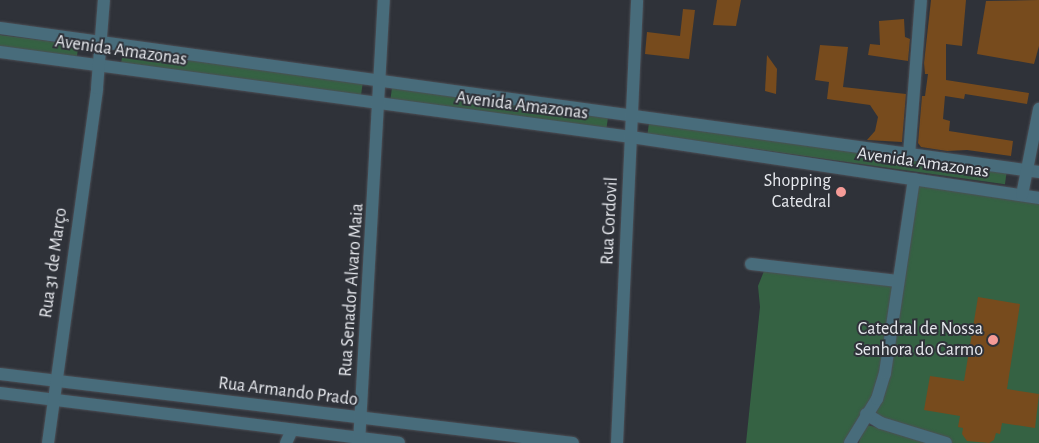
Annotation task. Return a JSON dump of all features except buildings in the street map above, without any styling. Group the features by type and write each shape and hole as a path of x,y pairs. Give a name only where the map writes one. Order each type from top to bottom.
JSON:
{"street":[{"path":"101,41 104,0"},
{"path":"380,81 384,0"},
{"name":"Rua Cordovil","path":"616,443 637,0"},
{"path":"908,154 921,0"},
{"name":"Avenida Amazonas","path":"0,28 631,116 736,128 1033,171"},
{"name":"Rua 31 de Março","path":"48,443 55,380 97,88 101,41"},
{"name":"Avenida Amazonas","path":"0,52 631,137 1039,198"},
{"name":"Rua Senador Alvaro Maia","path":"360,441 380,81"},
{"path":"1022,195 1033,171 1039,109"},
{"path":"850,443 866,414 877,399 885,374 914,180"},
{"path":"751,264 898,281"},
{"name":"Rua Armando Prado","path":"0,374 361,419 573,443"},
{"path":"0,393 292,430 360,441 399,443"},
{"path":"866,414 881,423 946,443"},
{"path":"286,443 292,430"}],"green space":[{"path":"0,35 78,45 77,57 0,47"},
{"path":"123,50 363,84 361,98 121,64"},
{"path":"392,88 608,118 606,131 390,101"},
{"path":"649,123 1006,173 1005,184 647,134"},
{"path":"911,178 1039,196 1039,443 950,443 865,414 849,443 746,443 760,307 758,286 766,266 896,282"},
{"path":"863,424 912,436 940,443 859,443"}],"place":[{"name":"Shopping Catedral","path":"841,192"},
{"name":"Catedral de Nossa Senhora do Carmo","path":"993,340"}]}
